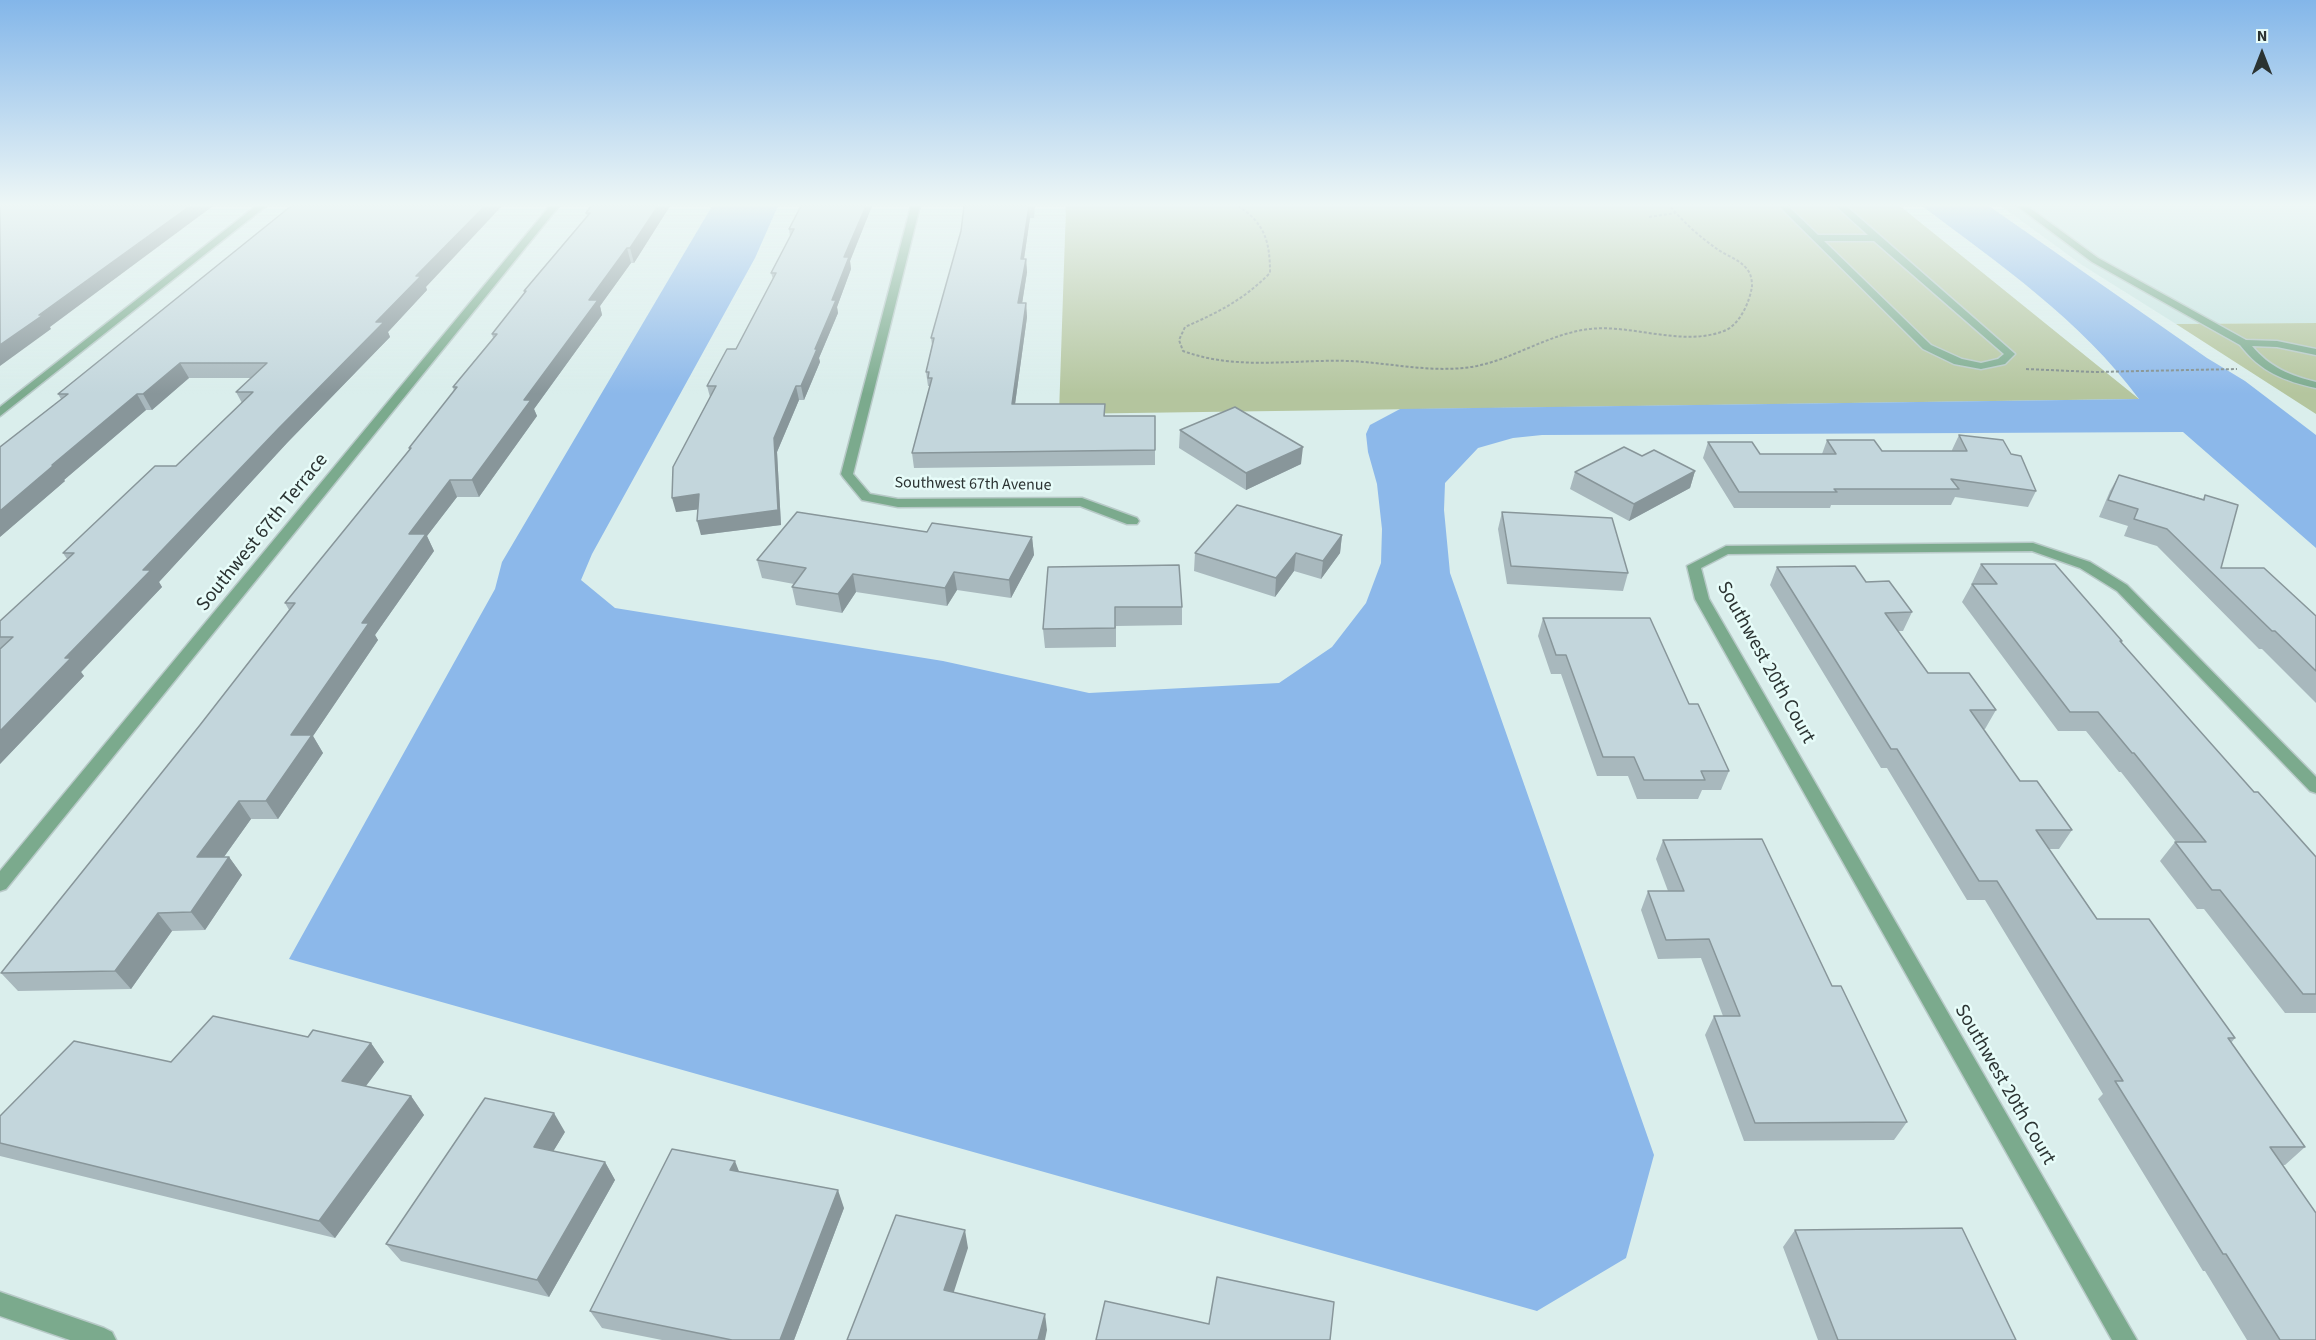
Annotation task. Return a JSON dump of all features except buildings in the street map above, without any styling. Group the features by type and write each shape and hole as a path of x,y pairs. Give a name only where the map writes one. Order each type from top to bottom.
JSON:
{"street":[{"path":"0,413 183,269"},
{"name":"Southwest 67th Terrace","path":"0,884 504,269"},
{"name":"Southwest 67th Avenue","path":"900,269 847,474 866,497 898,503 1082,502 1132,521"},
{"path":"1846,269 1927,347 1951,360 1984,367 2002,363 2010,354 1911,269"},
{"path":"2110,269 2244,343 2267,369 2291,379 2316,385"},
{"path":"2244,343 2277,344 2316,352"},
{"name":"Southwest 20th Court","path":"2125,1340 1702,599 1694,566 1726,550 2021,548 2033,548 2085,565 2122,588 2316,787"},
{"path":"0,1304 104,1340"}],"path":[{"path":"1270,269 1270,273 1250,293 1216,313 1185,327 1179,340 1183,351 1202,359 1249,363 1337,361 1417,368 1473,367 1502,360 1563,336 1590,329 1691,337 1726,330 1740,317 1751,290 1751,274 1746,269"},
{"path":"2002,363 2047,371 2238,369"}],"shaded area":[{"path":"2088,269 2316,269 2316,323 2176,324"}],"green space":[{"path":"1064,269 1977,269 2139,399 1059,414"},
{"path":"2316,323 2316,414 2176,324"}],"water":[{"path":"675,269 749,269 592,554 581,580 615,608 943,661 1089,693 1279,683 1332,647 1366,603 1381,563 1382,529 1377,484 1368,452 1366,434 1370,425 1400,409 2139,399 2091,344 2038,295 2004,269 2079,269 2207,358 2245,381 2316,435 2316,548 2183,432 1542,435 1513,438 1478,448 1445,483 1444,510 1450,573 1654,1155 1626,1258 1537,1311 289,959 495,589 502,562"}]}
